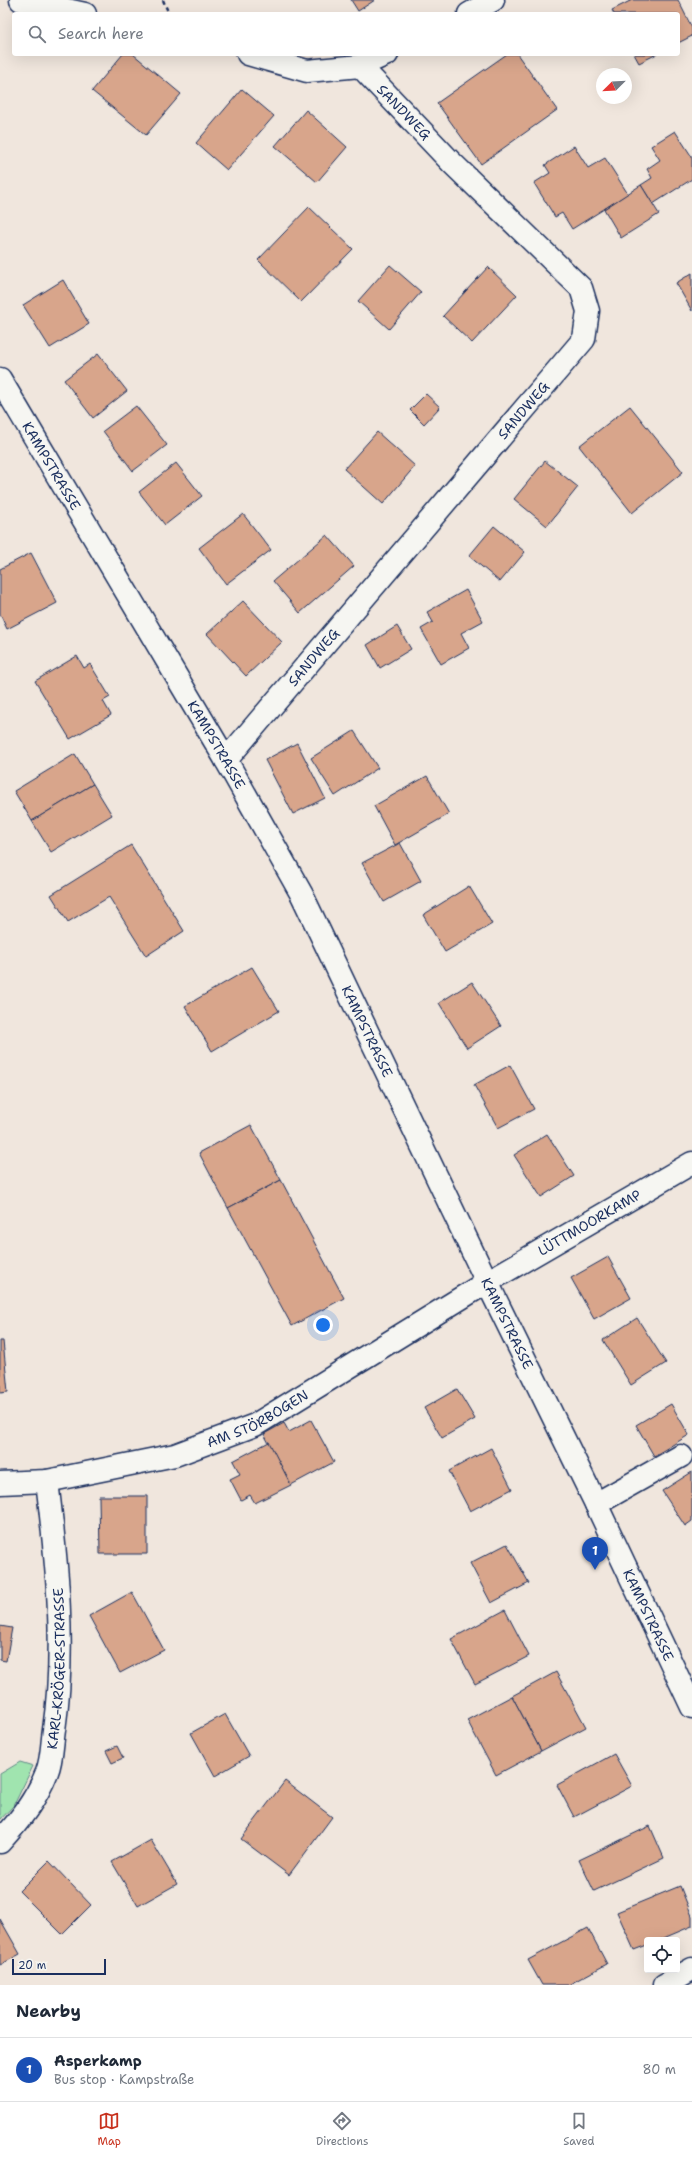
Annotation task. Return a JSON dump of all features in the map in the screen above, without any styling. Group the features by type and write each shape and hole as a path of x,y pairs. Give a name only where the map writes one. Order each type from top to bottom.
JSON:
{"street":[{"path":"21,0 76,12"},
{"path":"472,12 493,0"},
{"path":"255,56 307,71 360,66 382,56"},
{"name":"SANDWEG","path":"226,760 584,339 588,311 581,288 451,162 360,66"},
{"name":"KAMPSTRASSE","path":"0,379 226,760 302,895 487,1282 596,1504 692,1707"},
{"name":"LÜTTMOORKAMP","path":"487,1282 692,1163"},
{"name":"AM STÖRBOGEN","path":"0,1483 47,1481 175,1455 255,1425 487,1282"},
{"path":"596,1504 681,1456"},
{"name":"KARL-KRÖGER-STRASSE","path":"0,1842 25,1814 48,1771 58,1701 60,1627 56,1554 47,1481"},
{"path":"664,1985 692,1969"}],"path":[{"path":"163,0 168,12"}],"green space":[{"path":"20,1762 33,1766 14,1805 0,1820 0,1774"}],"building":[{"path":"351,0 375,0 358,11"},
{"path":"632,0 678,0 692,28 692,36 680,42 680,12 613,12 612,10"},
{"path":"121,56 135,56 181,94 146,135 92,91"},
{"path":"504,56 518,56 557,110 481,164 437,103"},
{"path":"635,56 653,56 639,63"},
{"path":"242,89 274,116 227,170 196,143"},
{"path":"306,110 347,147 317,182 275,146"},
{"path":"675,131 692,157 692,179 653,204 641,185 652,178 647,169 660,160 651,146"},
{"path":"574,146 588,168 605,158 628,194 572,229 562,213 555,217 534,183 550,173 545,165"},
{"path":"641,185 659,214 621,238 604,209"},
{"path":"309,207 353,249 301,302 258,260"},
{"path":"390,265 421,292 389,329 358,301"},
{"path":"488,267 517,295 472,343 443,316"},
{"path":"692,273 692,311 676,283"},
{"path":"63,280 89,324 50,348 23,305"},
{"path":"98,354 127,391 93,418 64,380"},
{"path":"426,394 440,407 424,424 410,410"},
{"path":"136,406 167,445 133,471 103,431"},
{"path":"630,406 683,472 632,513 579,446"},
{"path":"377,432 415,466 383,504 344,469"},
{"path":"545,461 578,487 547,526 514,499"},
{"path":"176,463 202,496 165,525 139,492"},
{"path":"243,514 271,550 226,584 199,548"},
{"path":"494,526 525,552 500,582 469,556"},
{"path":"327,535 354,566 300,613 273,581"},
{"path":"31,553 57,603 7,629 0,614 0,569"},
{"path":"466,590 483,621 461,633 469,648 441,664 421,629 433,622 427,612"},
{"path":"243,601 282,642 246,676 207,634"},
{"path":"397,626 411,649 380,668 367,645"},
{"path":"77,656 84,668 90,664 110,697 103,701 111,715 70,739 35,681"},
{"path":"354,731 378,768 335,796 311,758"},
{"path":"297,743 325,798 293,814 265,760"},
{"path":"75,754 93,784 32,821 14,791"},
{"path":"427,776 449,814 395,845 374,806"},
{"path":"93,784 112,815 51,852 32,821"},
{"path":"400,843 421,881 384,902 362,863"},
{"path":"131,845 184,931 146,956 109,897 68,922 51,895"},
{"path":"469,886 492,924 445,952 423,915"},
{"path":"252,967 279,1011 212,1051 185,1006"},
{"path":"472,982 501,1026 467,1048 439,1003"},
{"path":"510,1065 534,1109 498,1128 474,1085"},
{"path":"251,1125 281,1180 228,1208 199,1153"},
{"path":"547,1134 574,1176 541,1197 514,1155"},
{"path":"281,1180 344,1298 292,1326 228,1208"},
{"path":"608,1257 631,1298 594,1319 571,1278"},
{"path":"637,1318 666,1363 631,1385 603,1340"},
{"path":"0,1341 3,1341 8,1392 0,1393"},
{"path":"457,1389 475,1419 442,1438 424,1408"},
{"path":"671,1404 689,1435 654,1456 636,1425"},
{"path":"311,1420 334,1462 291,1485 264,1434 284,1423 289,1432"},
{"path":"269,1442 291,1485 255,1503 250,1495 241,1500 230,1479 240,1474 233,1461"},
{"path":"491,1448 512,1489 470,1511 449,1471"},
{"path":"692,1472 692,1521 685,1526 662,1491"},
{"path":"99,1496 147,1496 147,1554 100,1554"},
{"path":"507,1544 529,1583 491,1603 470,1563"},
{"path":"132,1592 164,1650 120,1673 89,1616"},
{"path":"505,1610 529,1656 475,1684 451,1639"},
{"path":"0,1626 12,1628 6,1661 0,1660"},
{"path":"556,1672 586,1727 541,1751 512,1696"},
{"path":"512,1696 541,1751 496,1775 467,1720"},
{"path":"225,1714 249,1756 215,1776 191,1733"},
{"path":"117,1746 123,1758 112,1763 106,1751"},
{"path":"614,1754 632,1786 574,1817 557,1785"},
{"path":"285,1781 332,1817 289,1875 241,1839"},
{"path":"650,1826 664,1858 594,1891 579,1860"},
{"path":"151,1840 177,1884 138,1906 112,1862"},
{"path":"49,1861 91,1905 62,1934 19,1891"},
{"path":"680,1886 692,1916 692,1926 666,1937 644,1937 644,1946 634,1950 617,1912"},
{"path":"0,1919 20,1954 0,1965"},
{"path":"588,1928 607,1964 568,1985 542,1985 528,1960"}],"place":[{"name":"Asperkamp","path":"595,1570"}]}
